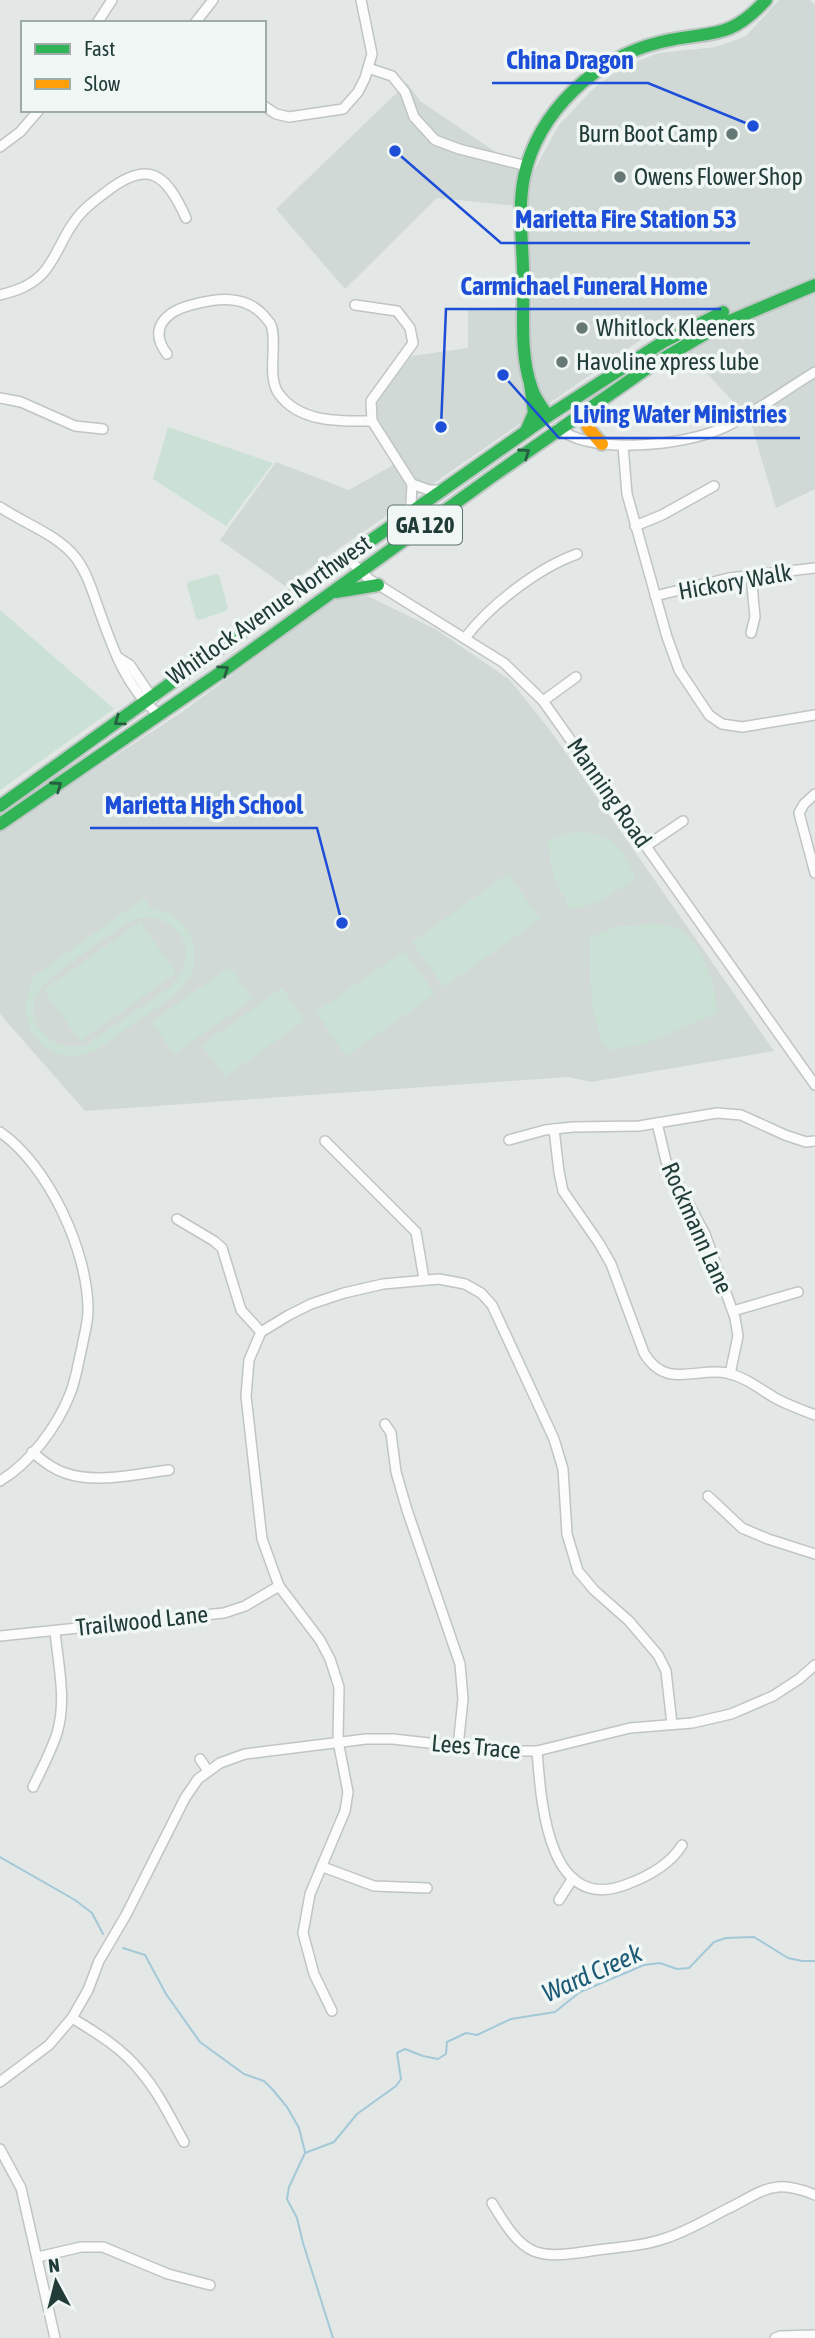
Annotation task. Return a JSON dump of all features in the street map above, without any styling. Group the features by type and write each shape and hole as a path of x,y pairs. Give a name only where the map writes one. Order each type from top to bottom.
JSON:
{"main road":[{"path":"525,432 534,413 526,353 521,215 527,166 543,131 575,91 602,68 645,46 664,41 717,36 730,31 766,0"},
{"name":"Whitlock Avenue Northwest","path":"0,824 327,595 353,565 407,516 548,416 690,327 815,276"},
{"name":"Whitlock Avenue Northwest","path":"0,806 148,700 353,565 378,558 582,412 696,337 760,306 815,285"},
{"path":"530,383 538,403 548,416"},
{"path":"582,412 589,429 602,444"},
{"path":"266,639 295,607 419,516 439,494"},
{"path":"327,595 348,589 380,586 378,558"}],"street":[{"path":"98,21 112,0"},
{"path":"197,21 213,0"},
{"path":"266,107 276,114 289,117 343,108 358,92 372,54 364,1"},
{"path":"368,68 392,76 405,92 417,122 435,140 459,149 527,166"},
{"path":"0,147 20,132 37,112"},
{"path":"0,295 21,289 38,277 49,266 78,216 129,176 139,173 152,175 166,183 174,192 186,218"},
{"path":"167,354 161,345 158,332 164,318 171,313 197,303 225,299 250,304 259,310 271,326 274,382 277,392 285,400 317,418 328,421 372,421"},
{"path":"355,305 397,312 410,328 413,343 371,401 372,421 412,484 407,516"},
{"path":"548,416 559,429 578,438 602,444 623,446 702,437 740,419 815,372"},
{"path":"0,398 21,402 75,426 103,429"},
{"name":"Hickory Walk","path":"623,446 626,494 667,637 679,670 709,715 722,724 742,727 815,715"},
{"path":"412,484 439,494"},
{"path":"635,526 662,515 714,486"},
{"path":"0,507 54,538 74,556 89,581 107,634 119,658 130,665 158,714"},
{"path":"465,638 478,620 497,605 549,567 577,554"},
{"name":"Manning Road","path":"353,565 380,586 503,663 543,701 815,1085"},
{"name":"Hickory Walk","path":"656,596 751,575 815,568"},
{"path":"751,575 755,617 751,633"},
{"path":"543,701 576,677"},
{"path":"815,794 799,813 815,873"},
{"path":"646,846 683,821"},
{"path":"509,1140 573,1126 620,1128 705,1114 734,1114 785,1135 815,1142"},
{"name":"Rockmann Lane","path":"657,1123 666,1161 705,1234 733,1311 738,1336 730,1374"},
{"path":"554,1129 563,1191 611,1264 647,1357 662,1370 676,1376 716,1372 730,1374 778,1400 815,1415"},
{"path":"0,1132 29,1161 52,1192 75,1244 87,1299 86,1325 71,1394 52,1427 32,1452 0,1481"},
{"path":"800,1139 815,1133"},
{"path":"325,1141 416,1232 424,1279"},
{"path":"177,1219 222,1248 242,1310 261,1332"},
{"path":"332,2011 314,1974 303,1933 310,1894 345,1811 348,1792 338,1741 339,1687 331,1659 320,1640 278,1586 260,1528 246,1396 249,1360 261,1332 311,1304 383,1284 439,1279 465,1284 481,1293 492,1306 554,1439 563,1469 567,1534 578,1571 594,1590 629,1621 658,1655 666,1671 672,1724"},
{"path":"733,1311 798,1293"},
{"path":"385,1424 391,1433 396,1472 403,1497 460,1664 463,1699 458,1747"},
{"path":"32,1452 56,1469 79,1476 109,1477 169,1470"},
{"path":"708,1496 742,1528 815,1554"},
{"name":"Trailwood Lane","path":"0,1636 231,1611 278,1586"},
{"path":"33,1787 54,1742 61,1714 62,1697 55,1631"},
{"name":"Lees Trace","path":"0,2082 49,2045 72,2018 185,1798 208,1770 231,1758 338,1741 393,1739 512,1752 537,1751 630,1728 717,1718 745,1709 786,1688 815,1665"},
{"path":"537,1751 541,1800 548,1834 564,1869 580,1883 598,1888 619,1887 666,1863 682,1845"},
{"path":"200,1759 208,1770"},
{"path":"323,1867 374,1886 427,1888"},
{"path":"559,1900 573,1878"},
{"path":"72,2018 104,2037 141,2070 184,2142"},
{"path":"0,2149 21,2188 55,2338"},
{"path":"492,2203 509,2232 524,2246 539,2253 558,2256 668,2238 775,2187 796,2188 815,2195"},
{"path":"38,2257 81,2247 103,2247 168,2274 210,2285"},
{"path":"775,2338 815,2335"}],"shaded area":[{"path":"779,0 810,0 815,5 815,489 776,508 750,420 690,355 674,317 285,586 220,540 276,462 349,490 402,460 375,418 373,404 412,356 468,348 468,308 532,307 527,207 437,198 345,289 276,209 407,83 420,101 531,176 559,125 593,89 622,67 659,53 716,47 746,36"},
{"path":"364,594 437,630 510,680 552,733 774,1051 591,1082 568,1077 85,1111 0,1014 0,831 182,712 339,596"}],"green space":[{"path":"168,427 273,463 226,526 153,479"},
{"path":"219,575 228,608 199,620 196,618 188,582"},
{"path":"0,610 114,709 0,790"},
{"path":"576,832 598,835 615,844 627,859 635,880 583,907 568,907 554,876 547,842"},
{"path":"508,874 540,919 444,987 412,942"},
{"path":"144,898 151,908 172,914 188,930 195,950 193,972 178,993 96,1050 79,1055 63,1055 38,1041 27,1015 27,999 32,983 30,979","holes":["152,917 165,922 181,937 186,957 178,978 169,988 86,1045 65,1046 46,1036 36,1023 33,1011 35,999 50,979 137,918"]},
{"path":"140,922 176,973 80,1041 44,990"},
{"path":"654,924 677,928 694,942 706,965 714,990 717,1013 644,1044 612,1050 602,1044 592,1008 589,938 616,927"},
{"path":"404,951 435,994 346,1056 316,1012"},
{"path":"230,967 253,999 174,1054 151,1022"},
{"path":"282,988 305,1020 225,1077 202,1045"}],"waterway":[{"path":"0,1857 75,1900 92,1913 103,1934"},
{"name":"Ward Creek","path":"333,2338 297,2218 287,2199 289,2187 305,2153 334,2142 357,2114 396,2086 401,2079 397,2053 405,2049 438,2059 446,2054 447,2042 466,2033 477,2035 511,2019 555,2012 580,1992 644,1965 660,1963 677,1969 689,1968 714,1942 726,1938 754,1937 788,1958 815,1961"},
{"path":"123,1948 145,1955 166,1994 200,2042 244,2074 264,2081 273,2090 299,2128 305,2152"}],"traffic: fast":[{"path":"548,416 533,393 525,359 523,328 521,200 531,153 542,130 574,90 615,60 637,49 661,42 729,29 766,0"},
{"path":"0,824 230,666 649,367 720,325 815,285"},
{"path":"0,806 548,416 663,342 723,312"},
{"path":"526,431 534,413 530,383"},
{"path":"336,592 378,585"}],"traffic: slow":[{"path":"582,412 589,429 602,444"}],"place":[{"name":"China Dragon","path":"753,126"},
{"name":"Burn Boot Camp","path":"732,134"},
{"name":"Marietta Fire Station 53","path":"395,151"},
{"name":"Owens Flower Shop","path":"620,177"},
{"name":"Whitlock Kleeners","path":"582,328"},
{"name":"Havoline xpress lube","path":"562,362"},
{"name":"Living Water Ministries","path":"503,375"},
{"name":"Carmichael Funeral Home","path":"441,427"},
{"name":"Marietta High School","path":"342,923"}]}
